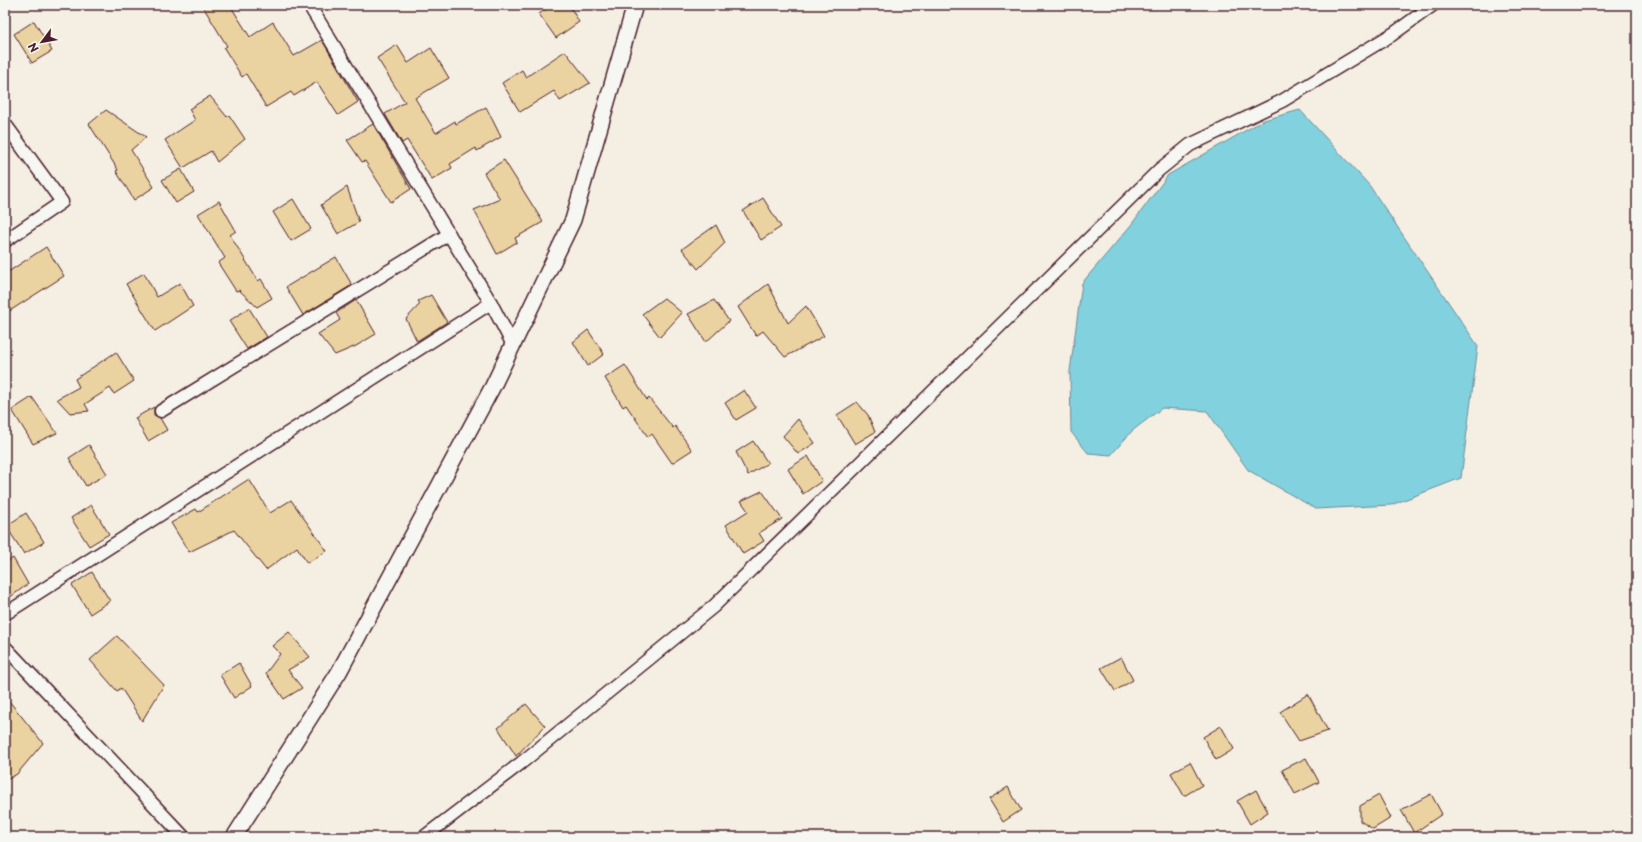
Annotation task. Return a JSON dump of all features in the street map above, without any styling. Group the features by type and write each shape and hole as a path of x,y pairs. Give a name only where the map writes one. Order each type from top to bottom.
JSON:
{"street":[{"path":"309,5 491,303 513,345"},
{"path":"234,837 339,672 493,386 513,345 573,220 635,5"},
{"path":"424,837 521,763 714,606 1159,170 1190,145 1282,101 1393,34 1433,5"},
{"path":"5,124 62,202 5,241"},
{"path":"161,411 449,234"},
{"path":"5,614 491,303"},
{"path":"5,647 184,837"}],"water":[{"path":"1300,110 1369,185 1478,346 1461,478 1391,505 1316,509 1248,470 1207,411 1162,408 1132,431 1111,455 1088,453 1071,432 1070,371 1082,283 1131,225 1168,175 1264,120"}],"building":[{"path":"202,5 230,5 250,37 273,22 294,56 322,40 358,102 338,115 317,82 294,96 291,92 266,107 246,74 242,77 224,48 227,46"},
{"path":"552,5 569,5 579,22 556,38 539,14"},
{"path":"34,21 52,51 32,63 14,34"},
{"path":"397,45 408,63 431,48 449,78 415,98 436,133 455,121 456,124 486,107 501,137 477,151 476,148 450,164 452,168 432,180 407,140 402,143 385,114 405,102 377,58"},
{"path":"565,51 590,83 560,101 554,91 520,112 502,83 522,70 526,77"},
{"path":"210,96 227,117 229,115 245,139 217,162 211,151 183,168 165,140 195,120 189,109"},
{"path":"106,110 146,137 131,150 154,187 134,200 116,171 118,170 89,124"},
{"path":"373,124 411,189 391,202 365,161 362,162 347,140"},
{"path":"504,160 543,222 515,238 517,242 497,254 474,210 500,199 484,173"},
{"path":"181,169 194,192 176,203 162,180"},
{"path":"347,187 359,222 338,234 321,205"},
{"path":"763,198 781,227 761,240 743,211"},
{"path":"293,199 311,229 291,241 273,212"},
{"path":"219,201 236,231 230,235 258,281 261,279 272,298 257,307 239,290 236,291 218,263 225,258 198,214"},
{"path":"716,225 725,243 698,269 682,249"},
{"path":"46,247 64,276 5,314 5,274"},
{"path":"336,257 352,285 303,315 286,287"},
{"path":"144,273 157,297 180,283 193,306 155,331 126,284"},
{"path":"768,284 788,323 806,306 824,336 785,357 763,331 756,336 738,307"},
{"path":"431,295 447,322 417,341 406,319 420,304 418,301"},
{"path":"664,298 682,313 660,337 642,314"},
{"path":"356,300 376,334 356,346 335,355 318,334 340,320 336,313"},
{"path":"714,300 729,321 706,342 688,314"},
{"path":"249,308 267,337 247,349 229,321"},
{"path":"588,330 604,354 588,366 573,342"},
{"path":"116,352 134,381 114,394 110,388 85,404 89,411 70,413 57,399 79,387 75,379"},
{"path":"625,365 647,400 649,398 673,428 675,426 692,450 672,463 652,434 648,437 626,405 623,407 605,378"},
{"path":"744,390 756,408 736,420 725,403"},
{"path":"32,397 57,433 33,444 12,410"},
{"path":"857,402 868,415 875,432 855,444 837,415"},
{"path":"154,407 154,415 160,418 167,430 148,441 135,418"},
{"path":"798,419 815,443 798,454 783,436"},
{"path":"753,441 768,463 748,475 736,452"},
{"path":"89,445 107,474 86,486 69,458"},
{"path":"808,456 822,481 803,494 788,469"},
{"path":"249,479 270,513 291,500 327,551 307,563 297,547 266,570 234,530 189,552 171,523 196,509 198,512"},
{"path":"762,491 782,519 759,533 764,541 743,554 726,525 748,511 741,501"},
{"path":"91,505 109,534 89,546 71,518"},
{"path":"26,513 44,542 24,554 6,526"},
{"path":"13,558 28,584 5,601 5,563"},
{"path":"92,572 110,601 90,614 72,585"},
{"path":"289,632 310,657 288,670 302,688 284,699 266,673 280,654 272,646"},
{"path":"117,636 164,685 142,721 121,688 117,691 90,660"},
{"path":"1121,657 1133,680 1115,691 1101,668"},
{"path":"239,663 252,686 234,698 220,675"},
{"path":"1308,694 1328,731 1299,741 1280,712"},
{"path":"5,696 43,743 17,774 5,781"},
{"path":"526,704 545,726 516,756 498,728"},
{"path":"1221,726 1234,749 1216,760 1203,737"},
{"path":"1306,758 1319,782 1295,794 1282,770"},
{"path":"1190,762 1202,785 1184,796 1171,773"},
{"path":"1008,787 1021,810 1003,822 989,799"},
{"path":"1256,790 1268,812 1250,824 1237,801"},
{"path":"1431,794 1442,814 1414,833 1401,810"},
{"path":"1379,795 1391,818 1373,829 1360,821 1360,806"}]}
